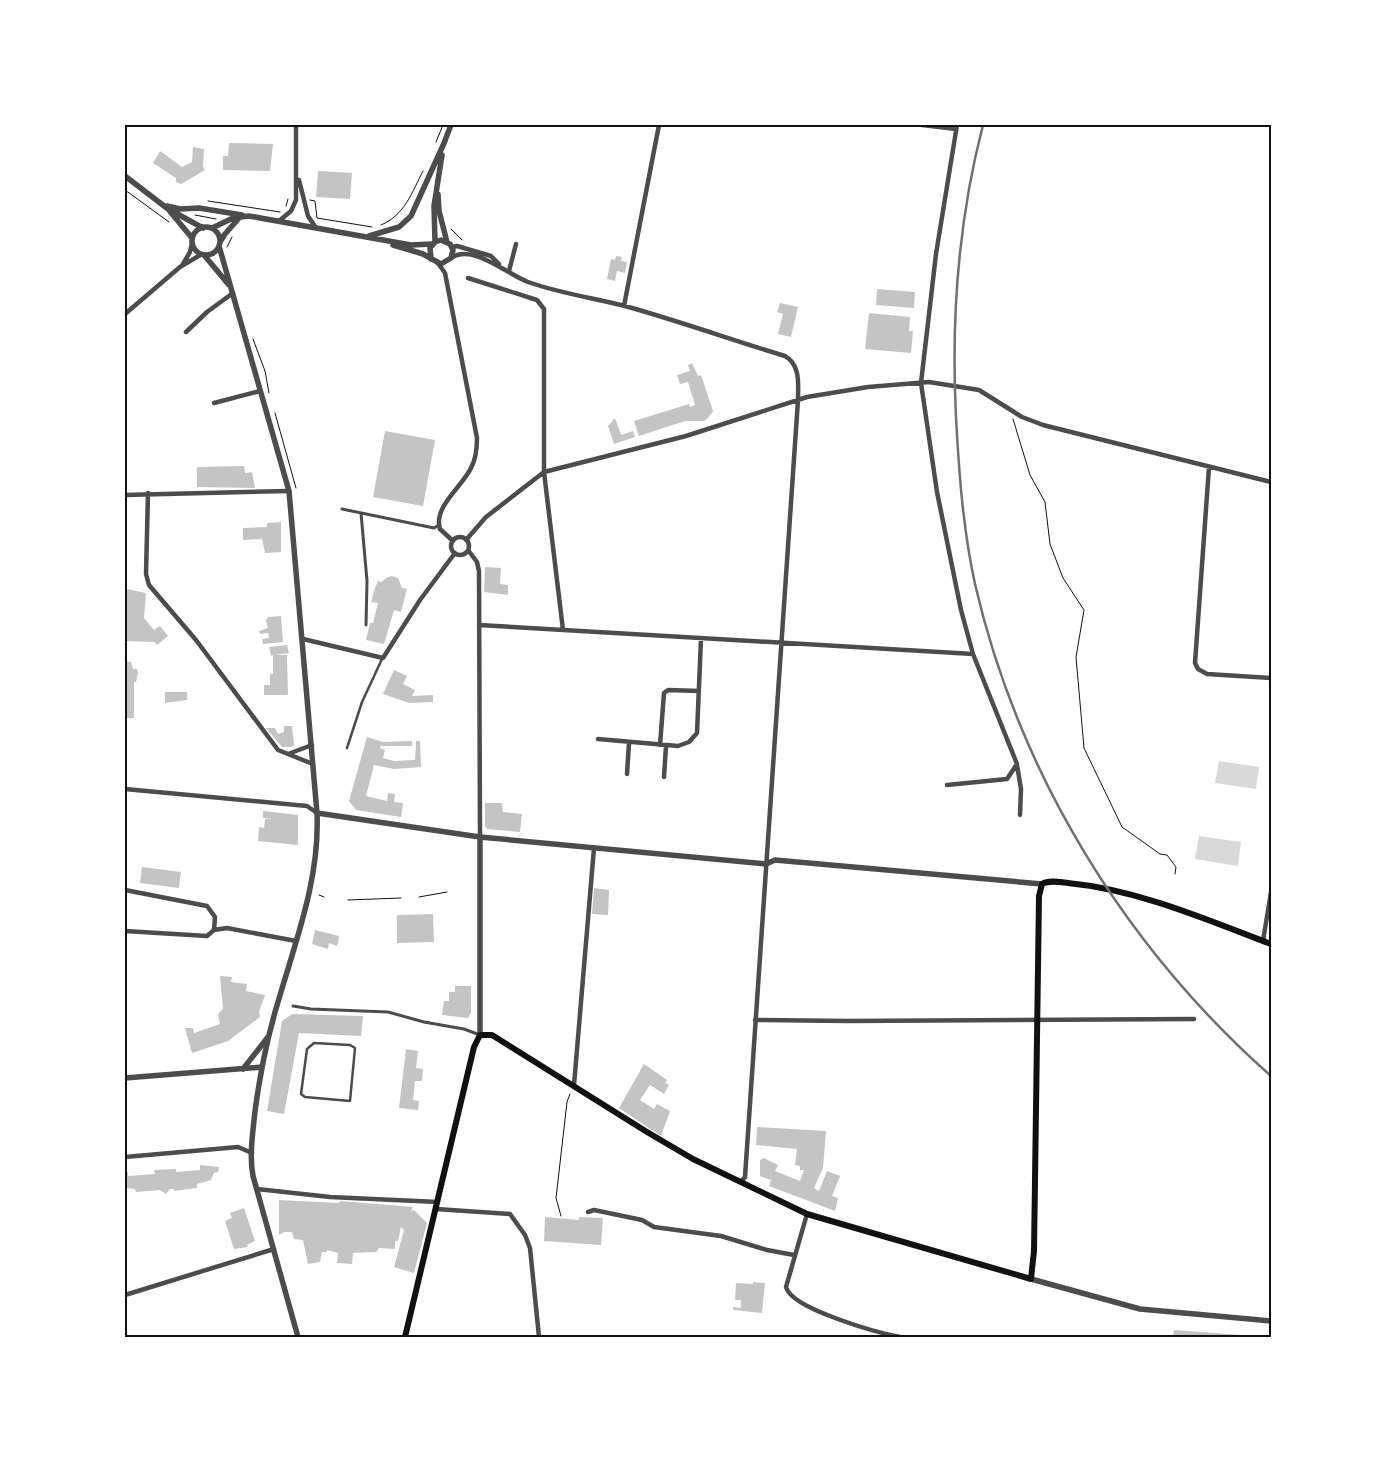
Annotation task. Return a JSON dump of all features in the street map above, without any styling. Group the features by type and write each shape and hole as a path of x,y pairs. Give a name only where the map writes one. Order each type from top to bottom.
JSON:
{"main road":[{"path":"405,1337 474,1047 480,1035 492,1035 646,1132 807,1214 1031,1279 1034,1251 1039,896 1042,884 1047,882 1078,884 1133,894 1271,944"}],"street":[{"path":"279,221 291,210 296,200 296,125"},
{"path":"367,237 399,227 411,216 451,125"},
{"path":"624,306 659,125"},
{"path":"922,125 957,127 936,254 921,382 928,439 946,541 973,654 1017,764 1021,789 1020,815"},
{"path":"431,259 429,252 433,243 434,211 445,140"},
{"path":"297,173 308,216 316,228"},
{"path":"125,176 166,207 203,228 212,228 240,217 249,216"},
{"path":"438,182 440,211 450,244 450,260 445,273"},
{"path":"166,207 249,216 418,246 441,240 491,256 508,271 528,282 624,306 790,359 795,366 798,376 798,400 744,1177 741,1182"},
{"path":"166,207 192,240 196,250 203,254 232,290"},
{"path":"125,314 180,267 203,254 212,253 224,234 240,217"},
{"path":"180,267 190,252 192,240 196,232 203,228"},
{"path":"212,228 217,232 260,391 290,491 312,745 317,812 315,862 262,1067 252,1152 252,1169 298,1337"},
{"path":"367,237 431,259 445,273 475,420 477,449 469,472 440,515 439,525 444,535 453,541"},
{"path":"508,271 516,244"},
{"path":"438,264 450,260 456,255 469,255 500,265"},
{"path":"468,278 537,300 544,310 544,472 563,630"},
{"path":"186,332 232,290"},
{"path":"466,540 486,518 544,472 686,436 798,400 859,388 921,382 979,390 1010,409 1043,425 1271,482"},
{"path":"214,403 260,391"},
{"path":"1209,466 1194,660 1198,669 1206,674 1271,678"},
{"path":"125,495 290,491"},
{"path":"148,493 149,522 146,570 149,585 196,640 278,750 313,764"},
{"path":"342,509 434,528 439,525"},
{"path":"361,513 368,581 366,625"},
{"path":"453,541 458,538 466,540"},
{"path":"293,1006 318,1010 388,1012 464,1029 480,1035 479,571 477,562 468,550 466,540"},
{"path":"453,541 452,546 455,553"},
{"path":"455,553 462,555 468,550"},
{"path":"303,639 383,658 420,600 455,553"},
{"path":"479,625 973,654"},
{"path":"598,739 666,746 684,745 693,739 696,733 701,639"},
{"path":"660,745 664,693 668,690 699,691"},
{"path":"627,774 629,743"},
{"path":"288,754 312,745"},
{"path":"664,777 666,746"},
{"path":"948,785 1007,779 1017,764"},
{"path":"125,789 307,806 317,812 480,837 766,864 775,860 1042,884"},
{"path":"574,1085 594,848"},
{"path":"125,890 207,906 215,917 214,930"},
{"path":"1263,941 1271,892"},
{"path":"125,931 207,936 214,930 227,928 296,941"},
{"path":"755,1020 1194,1019"},
{"path":"243,1069 269,1035"},
{"path":"125,1078 262,1067"},
{"path":"125,1157 238,1147 252,1152"},
{"path":"257,1189 510,1214 525,1235 530,1248 539,1337"},
{"path":"588,1212 594,1210 633,1218 654,1227 721,1236 794,1256"},
{"path":"807,1214 786,1287 787,1292 805,1304 855,1326 900,1337"},
{"path":"125,1295 274,1249"},
{"path":"1031,1279 1140,1309 1271,1321"}],"lane":[{"path":"347,748 362,702 383,658"},
{"path":"310,1045 350,1045 355,1048 352,1099 347,1102 305,1097 301,1094 306,1051 310,1045"}],"path":[{"path":"434,149 443,125"},
{"path":"304,200 315,201 317,218 374,227 385,223 399,213 407,203 427,164"},
{"path":"125,190 165,220"},
{"path":"208,200 284,210 287,199 296,200"},
{"path":"190,222 195,216 220,219"},
{"path":"450,226 466,245 465,248"},
{"path":"227,252 228,243 233,236"},
{"path":"253,338 268,384 268,394"},
{"path":"1010,409 1030,475 1045,502 1050,544 1063,578 1084,610 1076,657 1084,748 1122,827 1160,854 1167,855 1176,867 1175,874"},
{"path":"273,410 295,480 297,497 291,500"},
{"path":"419,897 447,892"},
{"path":"320,895 324,897"},
{"path":"348,900 400,898"},
{"path":"561,1216 556,1198 567,1102 574,1085"}],"shaded area":[{"path":"1219,761 1259,767 1256,789 1215,783"},
{"path":"1199,836 1241,842 1238,866 1195,859"}],"building":[{"path":"229,143 273,144 270,171 223,170 223,156 228,156"},
{"path":"193,147 204,149 203,166 205,170 181,184 176,182 176,178 153,163 160,151 182,167 192,162"},
{"path":"318,171 352,173 350,199 316,197"},
{"path":"616,256 622,257 621,261 627,262 625,273 617,271 615,281 607,279 611,259 615,260"},
{"path":"877,289 915,292 914,308 876,305"},
{"path":"780,303 798,307 791,337 778,334 783,314 777,312"},
{"path":"869,313 910,317 909,331 913,331 911,353 865,349"},
{"path":"692,363 698,376 701,375 713,411 708,418 704,421 685,421 639,436 634,421 689,404 690,407 695,405 688,382 680,384 677,375 690,371 688,365"},
{"path":"615,418 621,435 633,431 635,437 614,444 608,426"},
{"path":"385,431 435,440 423,506 373,497"},
{"path":"244,466 245,473 252,472 255,488 197,487 197,467"},
{"path":"281,522 281,552 265,553 262,539 243,540 243,528 267,527 267,523"},
{"path":"485,567 501,568 500,584 508,585 508,595 484,592"},
{"path":"392,576 398,578 402,588 407,589 401,612 394,610 384,644 366,640 378,603 371,602 375,588 378,581 381,582"},
{"path":"125,590 146,593 144,618 154,630 160,626 168,636 157,645 155,642 125,641"},
{"path":"281,616 283,642 263,644 262,639 269,638 268,633 260,634 259,631 268,628 266,620 268,617"},
{"path":"287,645 289,653 275,655 287,655 288,695 264,695 264,685 270,685 270,674 273,674 273,655 271,656 269,647"},
{"path":"125,661 131,662 133,669 137,669 138,673 136,682 134,682 134,718 125,718"},
{"path":"394,670 407,676 403,684 415,690 412,696 433,695 433,702 409,703 383,694"},
{"path":"165,692 187,692 187,700 165,703"},
{"path":"284,726 292,726 294,745 291,747 282,747 266,728 275,728 278,734 284,732"},
{"path":"367,737 383,742 412,741 412,746 381,746 380,748 385,750 383,758 394,761 415,760 416,741 420,741 421,767 394,769 374,765 366,796 387,801 388,793 395,794 394,802 403,803 401,817 356,810 349,801"},
{"path":"485,803 502,803 503,812 522,814 520,832 487,829 485,826"},
{"path":"263,811 298,815 298,845 258,841 259,827 264,828 265,819 273,819 263,818"},
{"path":"142,867 181,872 179,888 140,883"},
{"path":"594,888 609,890 608,915 592,914"},
{"path":"433,914 434,942 397,943 397,915"},
{"path":"315,930 339,936 337,946 329,943 328,949 312,944"},
{"path":"220,976 232,977 231,982 247,984 246,991 265,995 259,1012 260,1017 228,1041 192,1053 185,1028 193,1028 194,1033 220,1024 218,1014 223,1009"},
{"path":"455,986 471,986 471,1013 468,1018 442,1015 444,1001 449,1001 449,992 455,992"},
{"path":"292,1014 363,1016 361,1036 299,1033 284,1114 267,1111 282,1021"},
{"path":"406,1049 418,1051 416,1068 423,1069 422,1081 415,1081 413,1100 419,1101 418,1110 399,1108"},
{"path":"644,1064 667,1080 665,1083 669,1085 664,1094 650,1085 640,1100 654,1109 657,1104 670,1111 661,1136 619,1108"},
{"path":"757,1127 826,1131 823,1168 814,1188 819,1191 827,1171 840,1176 832,1196 838,1198 835,1211 769,1186 771,1180 760,1176 760,1160 764,1158 778,1165 775,1171 800,1181 804,1170 800,1170 800,1166 795,1165 797,1149 756,1145"},
{"path":"200,1165 219,1167 218,1172 214,1173 211,1180 197,1184 197,1188 174,1191 174,1189 170,1189 166,1194 160,1190 136,1192 135,1189 125,1188 125,1172 128,1172 128,1176 155,1174 154,1170 176,1169 176,1172 200,1170"},
{"path":"279,1200 339,1203 340,1201 413,1207 411,1211 414,1210 427,1223 414,1273 394,1267 404,1230 401,1227 398,1241 395,1241 395,1249 379,1248 376,1252 353,1253 352,1264 337,1263 338,1253 327,1250 327,1252 322,1252 320,1262 308,1264 303,1240 294,1239 292,1232 284,1232 279,1235"},
{"path":"244,1208 255,1241 247,1245 248,1247 234,1249 225,1221 232,1218 230,1213"},
{"path":"545,1217 579,1220 579,1217 603,1218 601,1245 544,1241"},
{"path":"753,1282 765,1283 762,1313 733,1310 733,1307 741,1308 741,1300 735,1300 736,1283 753,1284"},
{"path":"1174,1330 1242,1335 1242,1337 1173,1337"}],"railway":[{"path":"983,125 974,161 962,233 956,306 955,380 960,480 967,543 975,584 994,654 1019,723 1049,789 1085,853 1125,914 1169,971 1218,1026 1271,1076"}]}
